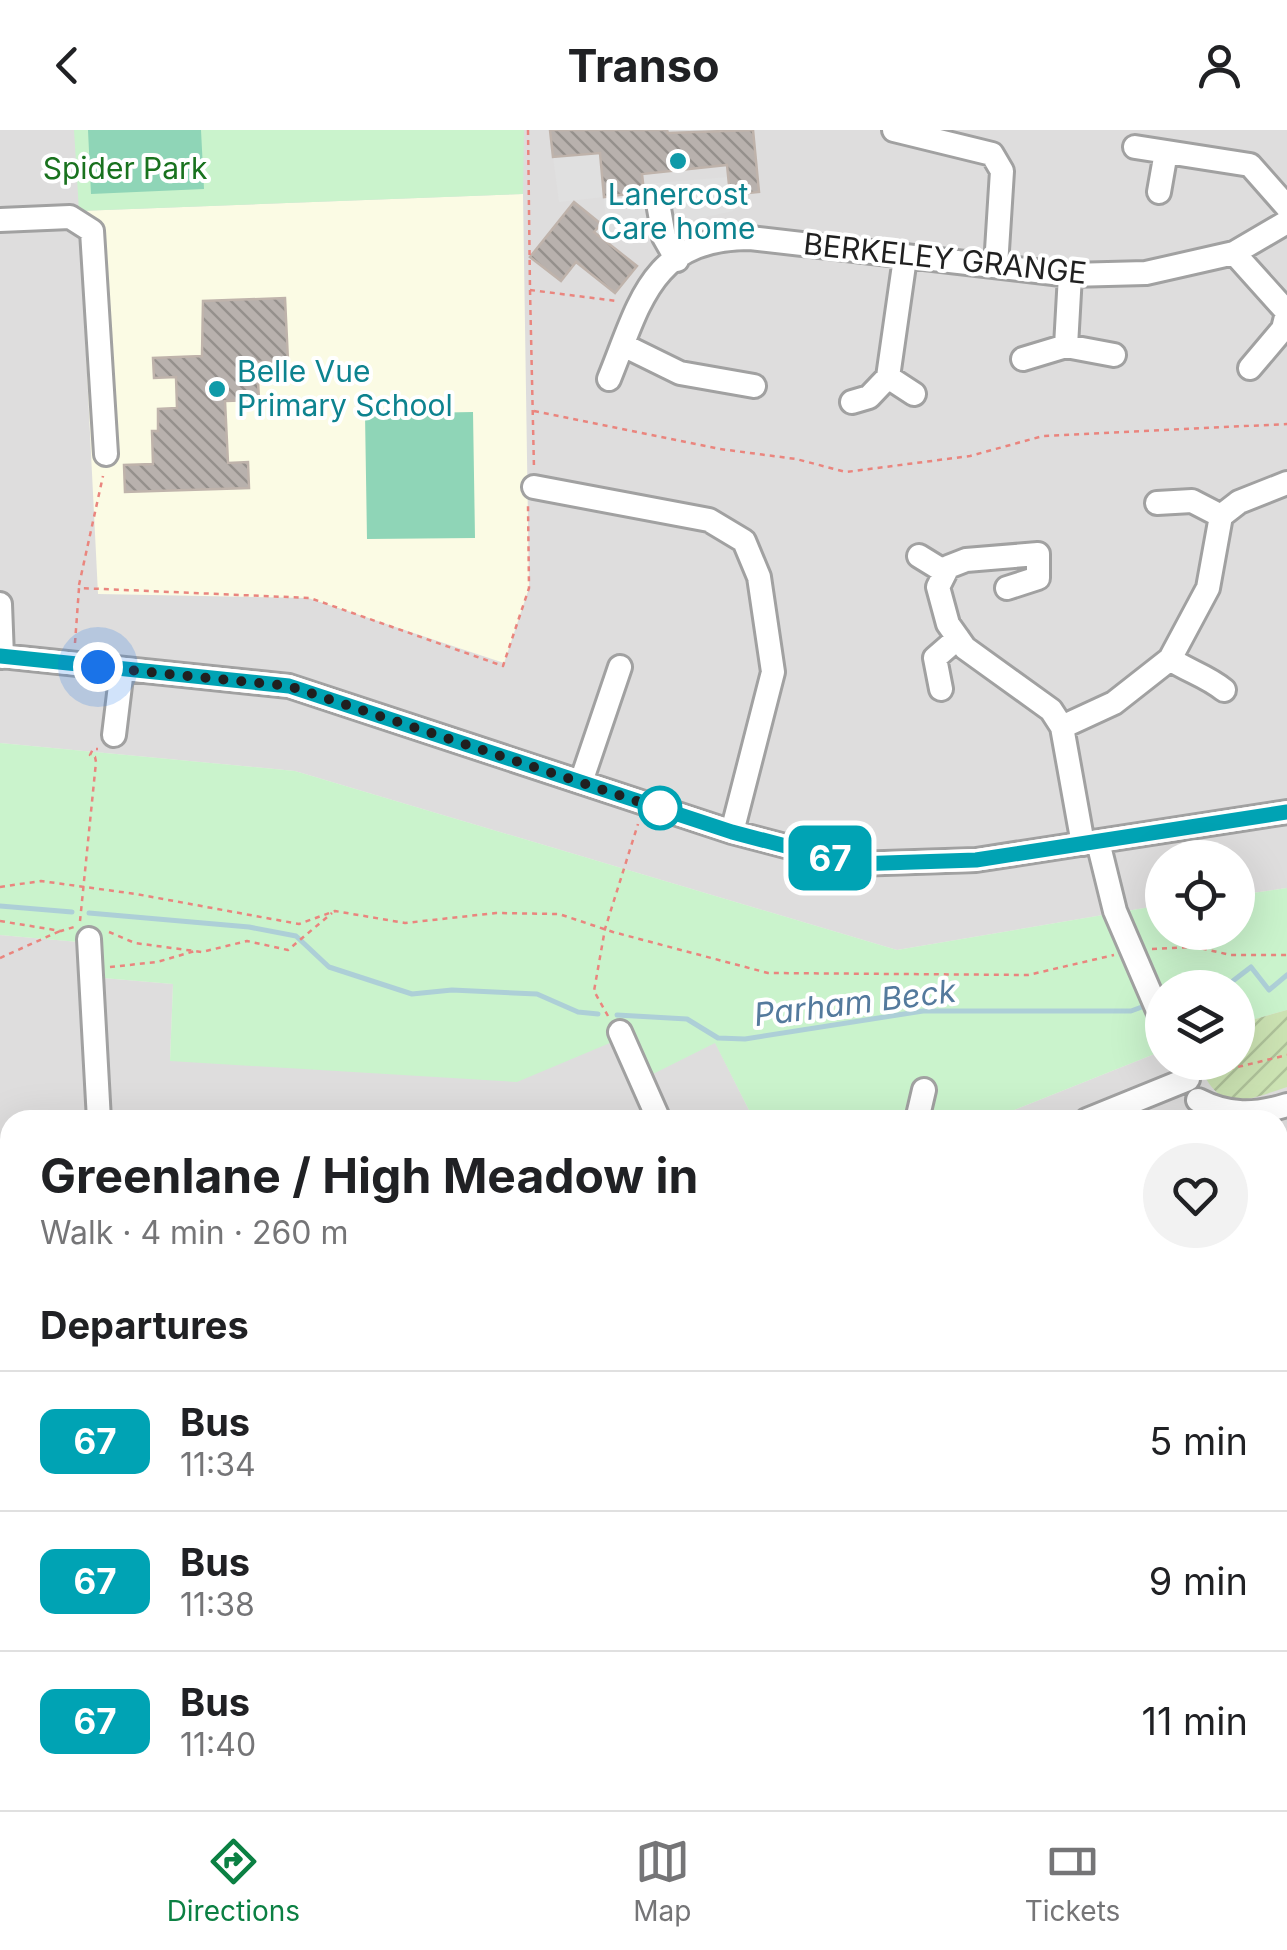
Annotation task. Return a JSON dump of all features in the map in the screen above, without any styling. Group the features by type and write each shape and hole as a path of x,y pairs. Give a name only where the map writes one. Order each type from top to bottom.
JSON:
{"street":[{"path":"894,130 992,154 1002,171 996,266"},
{"path":"1135,148 1250,165 1287,207"},
{"path":"1159,192 1166,152"},
{"path":"658,203 664,236 677,260"},
{"path":"0,220 70,217 92,231 106,454"},
{"name":"BERKELEY GRANGE","path":"609,379 649,283 702,244 733,238 1070,274 1146,274 1234,253 1287,222"},
{"path":"1234,253 1287,313 1283,329 1250,368"},
{"path":"852,402 869,396 888,378 905,258"},
{"path":"1066,346 1070,274"},
{"path":"623,346 680,373 742,385 726,408"},
{"path":"1024,359 1066,346 1114,355"},
{"path":"888,378 914,394"},
{"path":"1062,726 1114,703 1170,659 1208,588 1221,516 1239,502 1287,483"},
{"path":"534,487 708,520 744,542 759,577 772,672 732,832"},
{"path":"1156,504 1192,501 1221,516"},
{"path":"1008,588 1038,578 1038,554 966,560 948,567 938,586 948,624 966,648 1050,710 1062,726 1090,843 1145,981"},
{"path":"919,556 945,572"},
{"path":"0,604 1,656 289,686 732,832 854,864 976,860 1287,812"},
{"path":"941,689 935,658 958,638"},
{"path":"1170,659 1185,670 1206,676 1224,690"},
{"path":"581,782 620,667"},
{"path":"106,742 122,669"},
{"path":"92,933 98,1110"},
{"path":"620,1032 655,1110"},
{"path":"919,1110 924,1090"},
{"path":"1123,1110 1194,1090 1221,1110"}],"path":[{"path":"79,588 310,598 503,666 529,588 528,496 534,487 528,130"},
{"path":"530,290 639,304"},
{"path":"532,410 720,448 796,459 846,472 970,456 1044,436 1287,424"},
{"path":"74,652 79,588 106,454"},
{"path":"82,887 96,762 95,756 90,755 106,742"},
{"path":"620,1032 594,991 605,930 644,803"},
{"path":"0,887 40,882 82,887 300,924 336,911 405,924 496,913 559,914 768,973 1028,976 1132,951 1195,947 1231,955 1287,955"},
{"path":"92,970 157,962 247,941 288,950 336,911"},
{"path":"0,921 61,930"},
{"path":"0,958 73,926 135,943 196,951"},
{"path":"1194,1090 1287,1055"}],"shaded area":[{"path":"0,130 1287,130 1287,888 1255,893 1255,840 1145,840 1145,908 897,950 295,771 0,743"},
{"path":"600,153 605,196 644,192 644,184 728,177 733,211 682,222 676,215 634,221 635,234 607,236 604,197 559,202 553,157"},
{"name":"Belle Vue Primary School","path":"523,194 529,588 504,663 308,598 98,594 79,211"},
{"path":"0,935 90,943 103,978 173,984 170,1060 629,1035 715,1042 749,1110 0,1110"},
{"path":"1287,1010 1287,1110 1014,1110 1145,1058 1145,1080 1255,1080 1255,1019"}],"green space":[{"name":"Spider Park","path":"74,130 524,130 523,194 79,211"},
{"path":"88,130 201,130 204,189 91,194"},
{"path":"473,412 475,538 367,539 365,414"},
{"path":"0,743 295,771 897,950 1145,908 1145,950 1255,950 1255,893 1287,888 1287,1010 1255,1019 1255,970 1145,970 1145,1058 1014,1110 749,1110 715,1043 653,1074 629,1035 517,1082 170,1061 173,984 103,978 90,943 0,935"},
{"path":"1287,1010 1287,1087 1245,1099 1224,1097 1207,1080 1255,1080 1255,1019"}],"building":[{"name":"Lanercost Care home","path":"550,130 753,130 759,192 730,195 727,165 642,174 644,192 604,197 600,153 553,157"},
{"path":"574,202 601,224 594,232 637,266 615,293 576,262 561,281 530,257"},
{"name":"Belle Vue Primary School","path":"285,298 288,361 257,362 259,400 225,401 228,463 248,462 249,488 125,492 124,465 153,464 152,431 158,431 158,409 177,408 176,377 154,378 153,358 202,356 203,301"}],"waterway":[{"name":"Parham Beck","path":"0,906 72,912"},
{"name":"Parham Beck","path":"89,913 249,927 296,936 329,967 412,994 452,990 537,994 578,1012 598,1014"},
{"name":"Parham Beck","path":"1247,970 1253,970"},
{"name":"Parham Beck","path":"1255,972 1269,990 1287,975"},
{"name":"Parham Beck","path":"617,1015 687,1019 718,1038 745,1039 923,1011 1131,1011 1145,1006"}],"bus line":[{"name":"67","path":"0,656 289,686 732,832 854,864 976,860 1287,812"}],"place":[{"name":"Lanercost Care home","path":"678,161"},
{"name":"Belle Vue Primary School","path":"217,389"}],"route":[{"path":"98,667 289,686 673,813 660,808"}]}
